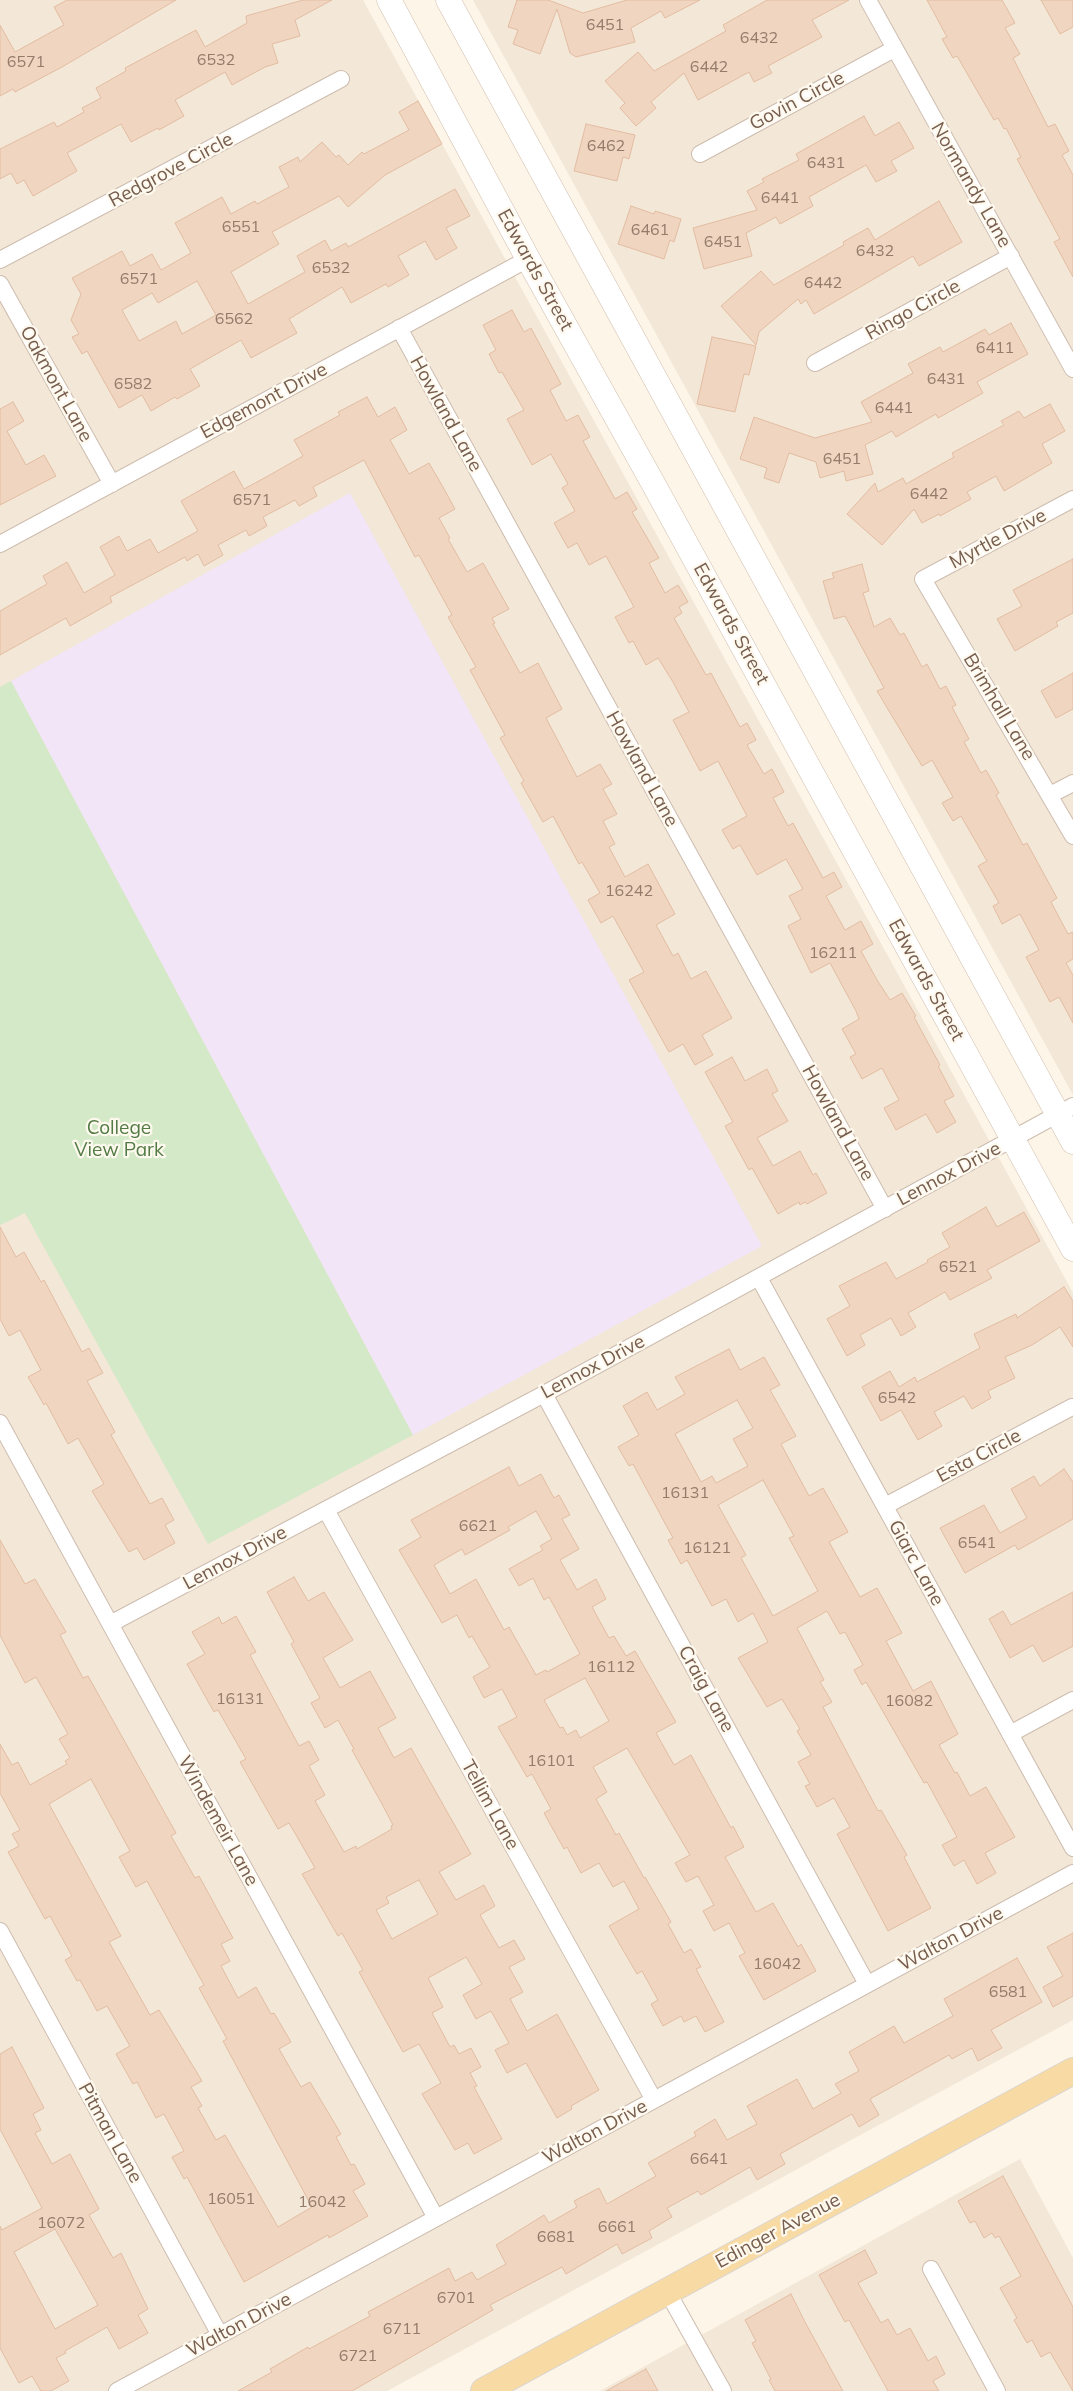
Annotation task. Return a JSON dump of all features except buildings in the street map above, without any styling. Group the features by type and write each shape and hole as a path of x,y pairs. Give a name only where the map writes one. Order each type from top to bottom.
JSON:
{"main road":[{"name":"Edwards Street","path":"389,0 528,259 654,484 1073,1249"},
{"path":"448,0 1066,1110 1073,1142"},
{"name":"Edinger Avenue","path":"484,2391 1073,2071"}],"street":[{"name":"Normandy Lane","path":"868,0 1073,369"},
{"name":"Govin Circle","path":"700,154 894,49"},
{"name":"Redgrove Circle","path":"0,260 341,79"},
{"name":"Ringo Circle","path":"815,363 1011,256"},
{"name":"Edgemont Drive","path":"0,544 528,259"},
{"name":"Oakmont Lane","path":"0,284 112,484"},
{"name":"Howland Lane","path":"399,328 885,1209"},
{"name":"Myrtle Drive","path":"923,579 1073,499"},
{"name":"Brimhall Lane","path":"923,579 1073,836"},
{"path":"1050,795 1073,782"},
{"name":"Lennox Drive","path":"110,1624 760,1278 1066,1110"},
{"name":"Giarc Lane","path":"760,1278 1073,1848"},
{"name":"Craig Lane","path":"544,1394 867,1984"},
{"name":"Esta Circle","path":"885,1506 1072,1407"},
{"name":"Windemeir Lane","path":"0,1423 436,2218"},
{"name":"Tellim Lane","path":"326,1510 654,2100"},
{"path":"1010,1734 1073,1700"},
{"name":"Walton Drive","path":"117,2391 1073,1873"},
{"name":"Pitman Lane","path":"0,1931 220,2335"},
{"path":"931,2269 997,2391"},
{"path":"668,2291 723,2391"}],"shaded area":[{"path":"0,0 363,0 1073,1293 1073,2020 387,2391 0,2391"},
{"path":"473,0 1073,0 1073,1095"},
{"path":"350,493 762,1246 413,1435 11,681"},
{"path":"1020,2159 1073,2258 1073,2391 600,2391"}],"green space":[{"name":"College View Park","path":"11,681 413,1435 208,1544 25,1213 0,1225 0,687"}]}
